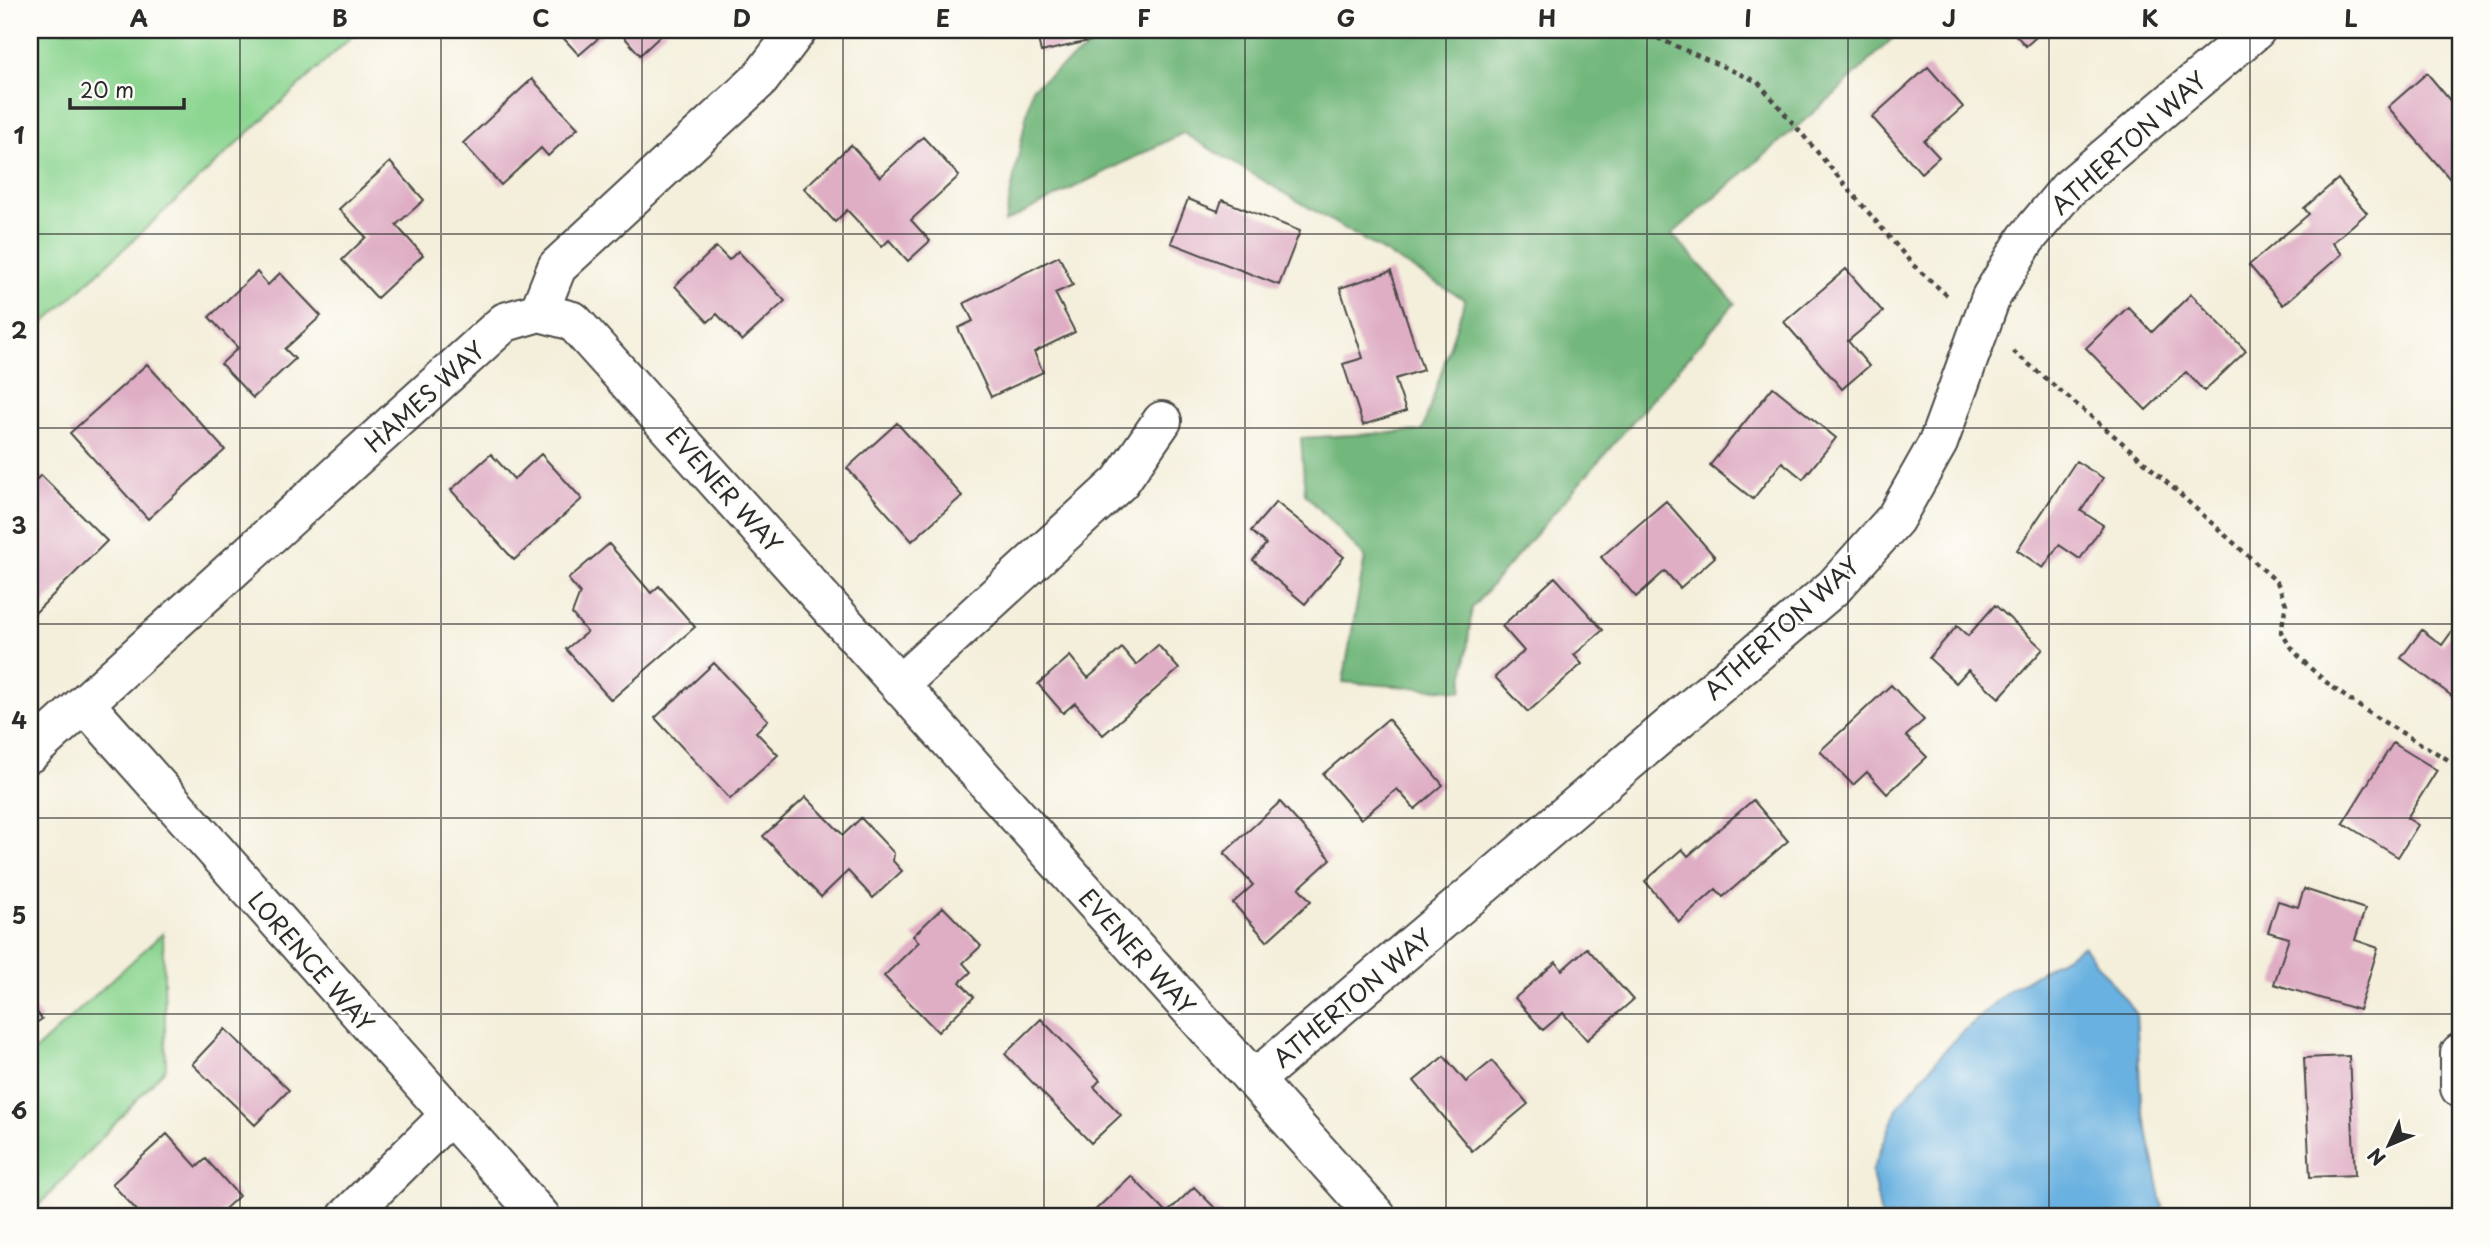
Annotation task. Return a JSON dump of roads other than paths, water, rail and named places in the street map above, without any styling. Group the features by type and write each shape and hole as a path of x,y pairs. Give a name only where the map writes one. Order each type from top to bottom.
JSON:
{"street":[{"path":"539,312 557,267 760,79 797,30"},
{"name":"ATHERTON WAY","path":"1254,1080 1833,587 1895,519 1932,454 1991,297 2026,239 2068,189 2256,30"},
{"name":"EVENER WAY","path":"539,312 573,321 1377,1217"},
{"name":"HAMES WAY","path":"30,754 505,321 539,312"},
{"path":"900,684 1120,482 1161,421"},
{"name":"LORENCE WAY","path":"85,704 541,1217"},
{"path":"2460,1053 2460,1088"},
{"path":"347,1217 449,1116"}],"water":[{"path":"2083,946 2136,1013 2141,1101 2165,1217 1881,1217 1872,1172 1898,1106 1952,1042 2008,991"}]}
